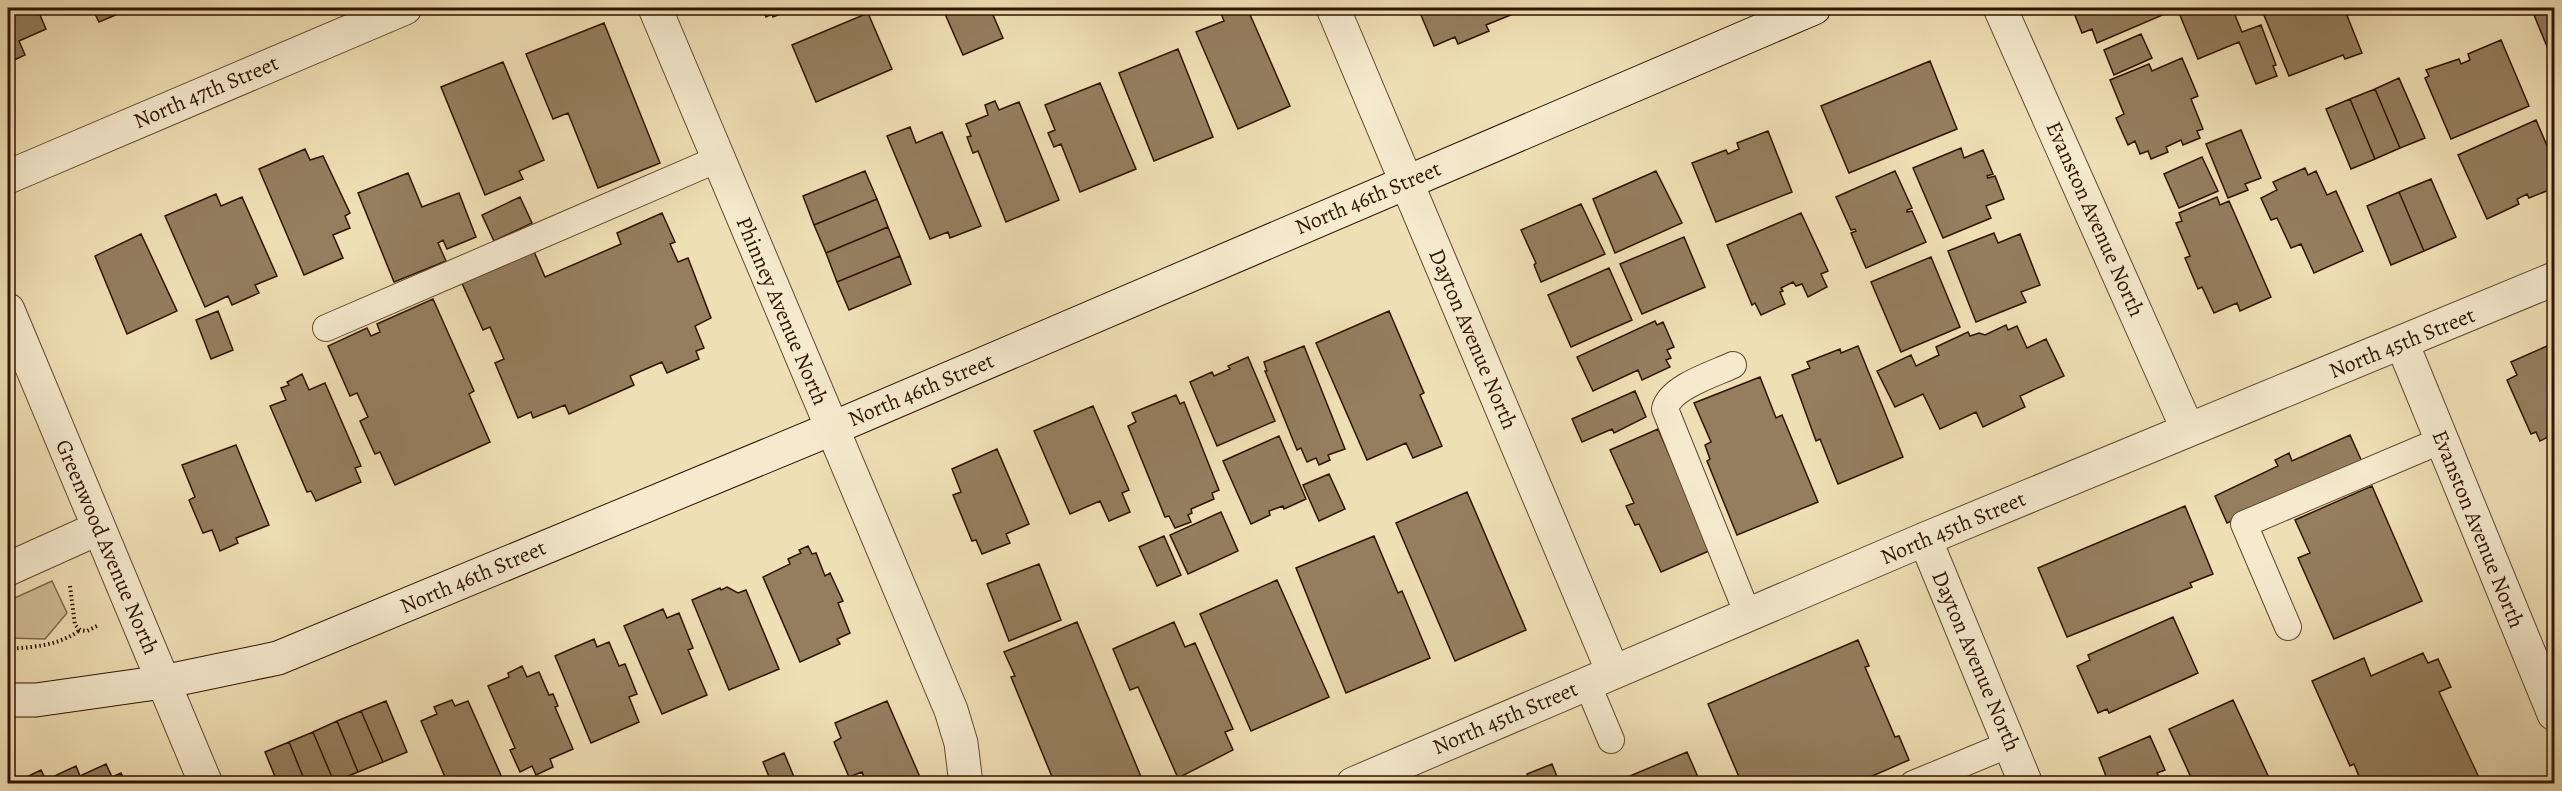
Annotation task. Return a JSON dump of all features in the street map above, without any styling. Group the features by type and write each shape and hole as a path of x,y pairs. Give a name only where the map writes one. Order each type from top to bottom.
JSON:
{"street":[{"name":"North 47th Street","path":"8,177 405,8"},
{"name":"Phinney Avenue North","path":"655,8 951,710 961,743 966,783"},
{"name":"Dayton Avenue North","path":"1333,8 1407,182 1600,677"},
{"name":"North 46th Street","path":"8,700 36,700 163,682 278,657 831,429 1814,8"},
{"name":"Evanston Avenue North","path":"2000,8 2188,430"},
{"name":"North 45th Street","path":"1353,783 1925,539 2554,279"},
{"name":"Greenwood Avenue North","path":"8,310 206,783"},
{"name":"Evanston Avenue North","path":"2402,343 2554,714"},
{"path":"8,569 99,528"},
{"name":"Dayton Avenue North","path":"1925,539 2026,783"}],"lane":[{"path":"326,328 718,159"},
{"path":"1733,365 1680,390 1666,401 1665,409 1748,615"},
{"path":"2288,627 2244,524 2442,440"},
{"path":"1600,677 1611,740"},
{"path":"1913,783 2010,744"}],"path":[{"path":"69,584 75,625 80,630 87,631 106,622"},
{"path":"8,649 54,644 80,630"}],"shaded area":[{"path":"52,581 67,613 45,639 8,638 8,601"}],"building":[{"path":"8,8 37,8 46,29 19,41 25,55 8,63"},
{"path":"92,8 132,8 99,22"},
{"path":"762,8 795,8 773,17 772,14 766,17"},
{"path":"960,8 990,8 1003,38 963,55 945,14"},
{"path":"1240,8 1242,13 1248,10 1290,106 1238,129 1196,32 1224,21 1220,11"},
{"path":"1418,8 1510,8 1513,14 1486,25 1489,31 1458,44 1455,37 1434,46"},
{"path":"2072,8 2170,8 2172,11 2097,43 2092,29 2082,33"},
{"path":"2177,8 2232,8 2242,32 2261,25 2276,65 2273,66 2277,76 2256,84 2239,42 2198,59"},
{"path":"2261,8 2344,8 2362,53 2345,59 2343,55 2289,76"},
{"path":"2554,8 2554,46 2548,49 2534,15"},
{"path":"868,13 892,69 816,102 792,45"},
{"path":"604,23 660,163 598,188 568,113 553,119 526,54"},
{"path":"2141,34 2152,58 2114,75 2104,50"},
{"path":"2501,40 2529,106 2451,139 2425,78 2429,76 2426,70 2459,59 2461,64 2470,60 2468,54"},
{"path":"1178,49 1213,137 1154,161 1119,73"},
{"path":"2182,58 2198,96 2191,99 2203,129 2197,131 2200,138 2183,145 2181,140 2166,147 2168,152 2151,159 2148,151 2140,154 2135,141 2128,145 2116,118 2124,114 2110,80 2149,64 2152,71"},
{"path":"1930,61 1957,129 1849,173 1821,106"},
{"path":"503,62 544,160 519,171 523,179 485,195 441,87"},
{"path":"2399,78 2425,138 2400,148 2375,89"},
{"path":"1100,83 1136,169 1080,192 1061,144 1054,147 1048,133 1055,130 1045,105"},
{"path":"2375,89 2400,148 2375,159 2350,99"},
{"path":"2350,99 2375,159 2351,169 2326,109"},
{"path":"995,101 999,110 1019,102 1059,200 1006,222 978,151 973,153 967,137 971,136 966,124 988,115 985,105"},
{"path":"2536,120 2554,162 2554,188 2529,198 2527,194 2517,199 2519,204 2487,219 2458,155"},
{"path":"910,127 916,143 942,132 981,226 950,238 948,232 930,239 887,136"},
{"path":"2241,130 2261,178 2245,184 2248,190 2228,198 2206,144"},
{"path":"1768,131 1792,192 1716,222 1692,163 1726,150 1728,154 1739,149 1737,143"},
{"path":"1961,148 1964,158 1983,150 1993,174 1987,176 1988,178 1995,176 2004,199 1986,206 1991,218 1943,238 1913,168"},
{"path":"305,149 310,160 323,156 350,213 345,216 350,228 333,235 343,258 304,275 259,169"},
{"path":"2202,157 2218,191 2179,208 2164,174"},
{"path":"2305,168 2308,175 2316,171 2327,195 2336,191 2363,251 2314,273 2301,244 2291,248 2277,218 2271,220 2261,198 2277,190 2273,182"},
{"path":"865,171 877,199 814,225 803,196"},
{"path":"1656,171 1682,223 1615,253 1593,199"},
{"path":"1895,171 1912,208 1907,212 1912,211 1926,242 1866,268 1851,233 1856,231 1851,230 1836,197"},
{"path":"408,173 422,207 459,193 476,237 447,249 443,240 438,243 446,261 394,282 358,193"},
{"path":"2431,179 2456,237 2424,251 2399,192"},
{"path":"2399,192 2424,251 2391,265 2367,206"},
{"path":"216,194 221,206 242,197 277,276 255,285 259,293 232,305 228,296 205,307 165,216"},
{"path":"520,197 532,223 494,241 482,215"},
{"path":"2217,197 2220,205 2229,201 2271,297 2240,311 2237,303 2214,313 2202,287 2198,289 2185,258 2190,256 2176,223 2182,221 2179,213"},
{"path":"877,199 888,227 826,253 814,225"},
{"path":"1581,204 1605,254 1541,282 1534,265 1536,263 1521,230"},
{"path":"662,213 675,242 670,244 678,262 688,258 711,318 695,326 704,348 696,351 699,359 667,373 662,362 630,376 634,385 569,414 565,405 533,418 531,412 518,418 495,363 504,359 490,327 483,330 461,281 532,247 545,277 621,244 617,233"},
{"path":"1801,213 1828,271 1821,274 1827,287 1808,297 1802,284 1796,286 1793,282 1781,288 1783,291 1780,292 1785,304 1761,315 1755,303 1752,305 1727,245"},
{"path":"888,227 900,256 837,282 826,253"},
{"path":"1994,233 1998,243 2020,234 2040,285 2021,292 2026,302 1976,322 1948,251"},
{"path":"141,234 177,311 127,334 95,256"},
{"path":"1684,237 1705,287 1642,314 1620,264"},
{"path":"900,256 911,284 849,310 837,282"},
{"path":"1931,257 1960,327 1901,352 1871,282"},
{"path":"1609,268 1632,320 1571,347 1548,295"},
{"path":"433,299 474,391 469,394 490,442 395,485 380,452 375,454 360,421 368,417 357,393 350,396 328,346 367,328 371,336 380,332 377,324"},
{"path":"218,311 233,350 211,359 196,320"},
{"path":"1389,311 1424,393 1420,395 1442,446 1413,458 1406,443 1367,460 1316,343"},
{"path":"1655,321 1657,325 1663,322 1674,347 1667,350 1671,358 1666,360 1670,367 1642,380 1638,370 1593,391 1577,357"},
{"path":"2006,325 2008,330 2017,326 2027,348 2046,339 2064,376 2020,396 2025,407 1983,427 1976,412 1940,429 1923,394 1895,407 1877,371 1911,355 1916,366 1939,355 1936,347 1968,332 1970,336 1979,333 1985,335"},
{"path":"2554,343 2554,434 2540,441 2536,432 2531,434 2507,380 2517,375 2511,362"},
{"path":"1304,346 1345,449 1328,455 1330,460 1319,465 1316,458 1307,462 1301,448 1297,450 1265,371 1267,371 1264,362"},
{"path":"1858,346 1903,457 1838,484 1820,439 1816,441 1792,375 1810,368 1807,362 1840,349 1841,353"},
{"path":"1248,357 1275,421 1217,446 1190,382 1212,372 1214,376 1230,369 1228,366"},
{"path":"302,374 309,390 325,383 361,466 355,468 361,482 316,501 311,491 307,492 270,406 286,400 281,388 289,385 287,382"},
{"path":"1760,377 1776,418 1782,415 1818,502 1737,535 1707,461 1710,459 1705,445 1711,442 1694,403"},
{"path":"1635,391 1646,417 1614,433 1612,429 1582,442 1572,419"},
{"path":"1176,395 1180,404 1184,402 1219,490 1212,493 1214,499 1191,509 1192,513 1188,515 1191,522 1175,528 1169,516 1165,517 1128,426 1136,422 1132,413"},
{"path":"1093,406 1129,490 1122,493 1130,512 1109,521 1100,501 1070,514 1034,431"},
{"path":"1658,429 1711,550 1661,572 1639,524 1635,525 1626,506 1634,503 1610,450"},
{"path":"2350,435 2363,464 2227,523 2215,496 2278,466 2275,460 2289,453 2292,461"},
{"path":"1279,436 1306,499 1284,509 1283,506 1269,511 1270,515 1251,524 1223,461"},
{"path":"236,445 269,525 236,538 238,543 220,551 212,530 203,533 189,500 195,497 182,465"},
{"path":"997,449 1029,524 1006,534 1010,543 982,554 976,540 972,541 953,495 961,492 952,469"},
{"path":"1329,474 1345,509 1319,521 1303,485"},
{"path":"2372,486 2422,601 2334,639 2298,558 2310,553 2295,520"},
{"path":"1467,492 1526,630 1455,661 1396,523"},
{"path":"2185,506 2213,574 2190,583 2192,587 2067,637 2038,568"},
{"path":"1221,512 1238,551 1188,574 1170,535"},
{"path":"1164,536 1181,575 1157,586 1139,547"},
{"path":"1374,536 1398,593 1402,591 1430,658 1346,693 1296,568"},
{"path":"808,546 812,554 816,553 825,576 830,573 843,601 838,603 850,633 837,639 840,644 800,662 763,577 790,564 788,559 801,553 799,550"},
{"path":"1039,564 1061,620 1009,641 987,584"},
{"path":"1277,580 1329,697 1251,731 1200,614"},
{"path":"727,587 738,593 746,590 779,669 729,690 692,600"},
{"path":"663,609 667,618 679,613 693,648 688,650 707,695 662,714 624,626"},
{"path":"2173,617 2198,673 2109,713 2107,709 2098,713 2077,666 2090,660 2088,655"},
{"path":"1077,622 1144,784 1055,784 1011,677 1015,676 1004,652"},
{"path":"1174,622 1185,647 1195,643 1233,729 1225,732 1233,750 1178,778 1138,687 1130,690 1113,649"},
{"path":"594,639 597,647 609,642 619,666 625,664 637,694 629,697 639,722 591,743 555,656"},
{"path":"1858,640 1869,666 1865,667 1895,737 1899,736 1909,760 1854,784 1742,784 1708,704"},
{"path":"2423,653 2428,663 2438,659 2451,687 2439,692 2482,784 2362,784 2354,764 2350,766 2312,681 2364,658 2371,676"},
{"path":"522,666 527,677 539,672 549,695 553,694 558,706 555,707 573,749 550,759 553,767 536,775 532,766 520,772 510,750 515,748 488,686 509,677 508,673"},
{"path":"452,700 455,706 468,701 503,780 495,784 448,784 421,721 437,714 434,707"},
{"path":"2233,700 2271,782 2194,784 2169,729"},
{"path":"386,701 407,752 383,762 361,711"},
{"path":"887,701 923,784 876,784 873,779 866,782 862,772 849,777 834,742 841,738 835,723"},
{"path":"361,711 383,762 358,772 337,721"},
{"path":"337,721 358,772 334,782 313,732"},
{"path":"313,732 334,782 332,784 306,784 289,742"},
{"path":"2150,736 2165,770 2157,773 2160,779 2167,776 2170,784 2109,784 2099,758"},
{"path":"289,742 306,784 278,784 265,752"},
{"path":"1687,752 1701,784 1611,784"},
{"path":"784,753 797,784 772,784 763,762"},
{"path":"106,764 112,777 121,773 126,784 12,784 41,770 46,780 76,766 80,776"},
{"path":"1552,764 1560,784 1531,784 1527,774"}]}
